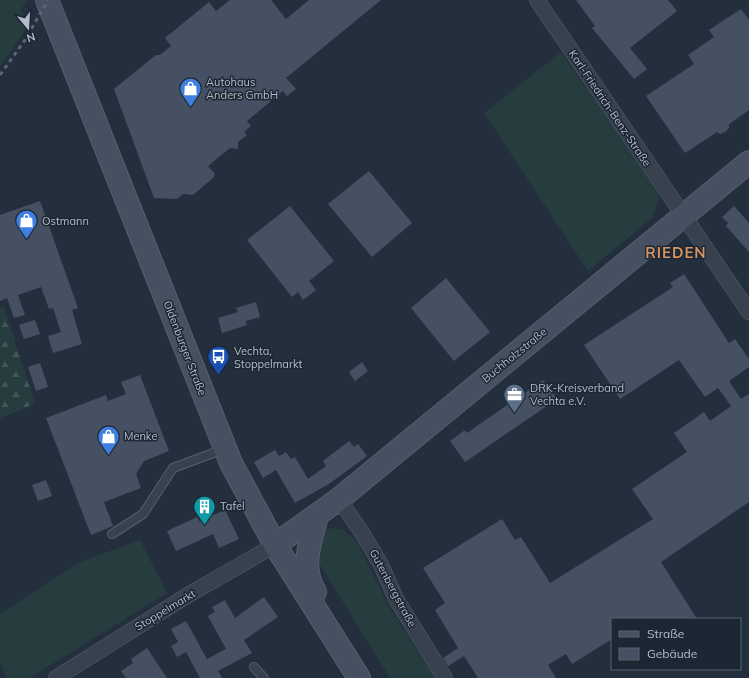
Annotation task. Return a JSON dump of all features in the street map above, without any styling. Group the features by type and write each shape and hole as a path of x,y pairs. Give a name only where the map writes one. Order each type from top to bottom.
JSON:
{"street":[{"name":"Oldenburger Straße","path":"48,0 225,449 253,506 275,544 360,678"},
{"name":"Karl-Friedrich-Benz-Straße","path":"537,0 749,312"},
{"name":"Buchholzstraße","path":"275,544 317,516 339,499 749,162"},
{"name":"Gutenbergstraße","path":"339,499 364,536 381,565 396,599 445,678"},
{"path":"317,516 307,555 306,568 311,584 345,644 360,678"},
{"name":"Stoppelmarkt","path":"56,678 149,619 275,544"}],"lane":[{"path":"112,534 143,514 173,468 225,449"},
{"path":"254,666 264,678"}],"green space":[{"path":"0,0 28,0 20,10 29,25 0,67"},
{"path":"561,52 660,195 653,217 588,271 484,113"},
{"path":"4,307 35,404 0,418 0,308"},
{"path":"333,528 342,529 356,540 391,610 436,678 390,678 317,560 320,536 323,532"},
{"path":"140,540 167,593 30,678 7,678 0,662 0,614 80,562"}],"building":[{"name":"Autohaus Anders GmbH","path":"230,0 271,0 286,19 309,0 381,0 286,78 296,89 287,96 283,91 247,121 251,126 244,132 247,135 238,142 238,149 230,148 208,166 215,174 213,178 193,195 183,194 177,199 154,198 114,89 156,55 160,55 171,46 165,38 209,2 216,11"},
{"path":"576,0 668,0 677,11 630,48 647,69 634,79 592,28 595,26"},
{"path":"741,9 749,20 749,110 729,124 729,128 725,132 720,134 717,132 685,153 646,96 694,64 688,55 714,37 709,30"},
{"path":"369,171 412,223 372,257 328,204"},
{"path":"40,201 78,308 72,310 82,344 53,353 48,336 61,332 53,308 49,309 41,287 18,295 25,315 14,318 7,298 0,301 0,215"},
{"path":"290,206 334,261 309,281 316,290 303,300 298,292 292,297 247,240"},
{"path":"734,206 749,223 749,252 726,226 728,223 722,217"},
{"path":"684,274 729,343 735,339 749,359 749,367 729,381 741,399 749,394 749,502 661,562 696,618 611,618 611,640 572,664 566,654 548,665 556,678 478,678 464,656 448,666 443,658 458,648 435,610 445,603 423,568 502,519 515,540 521,537 550,583 653,519 632,489 687,452 674,433 704,412 710,421 731,406 718,388 705,397 679,360 620,399 584,345 673,287 670,283"},
{"path":"446,278 490,332 454,361 411,308"},
{"path":"256,302 260,317 246,321 247,325 222,333 218,318 238,312 236,308"},
{"path":"35,320 40,334 24,339 19,325"},
{"path":"362,362 368,371 355,381 349,372"},
{"path":"40,363 48,387 36,391 28,367"},
{"name":"Menke","path":"140,375 169,451 144,461 136,474 141,488 104,502 113,526 91,535 46,418 106,395 108,401 126,394 121,382"},
{"name":"DRK-Kreisverband Vechta e.V.","path":"543,380 557,399 465,462 450,441 465,430 467,433"},
{"path":"349,441 354,447 358,444 367,456 329,484 295,503 276,470 263,478 254,462 275,450 279,456 286,452 291,459 295,457 308,479 326,466 323,461"},
{"path":"46,480 52,496 38,501 32,485"},
{"name":"Tafel","path":"225,510 239,539 219,548 213,534 176,551 167,531 197,517 199,521"},
{"path":"264,597 278,617 244,640 252,653 218,671 222,678 200,678 186,652 177,657 171,646 178,642 171,629 186,621 207,659 226,649 208,616 215,612 212,607 225,600 235,618"},
{"path":"147,648 167,678 126,678 121,671 133,663 131,659"}],"railway":[{"path":"0,75 25,40 48,0"}],"place":[{"name":"Autohaus Anders GmbH","path":"191,108"},
{"name":"Ostmann","path":"26,240"},
{"name":"Vechta, Stoppelmarkt","path":"219,376"},
{"name":"DRK-Kreisverband Vechta e.V.","path":"515,414"},
{"name":"Menke","path":"109,456"},
{"name":"Tafel","path":"205,526"}],"district":[{"name":"RIEDEN","path":"676,252"}]}
